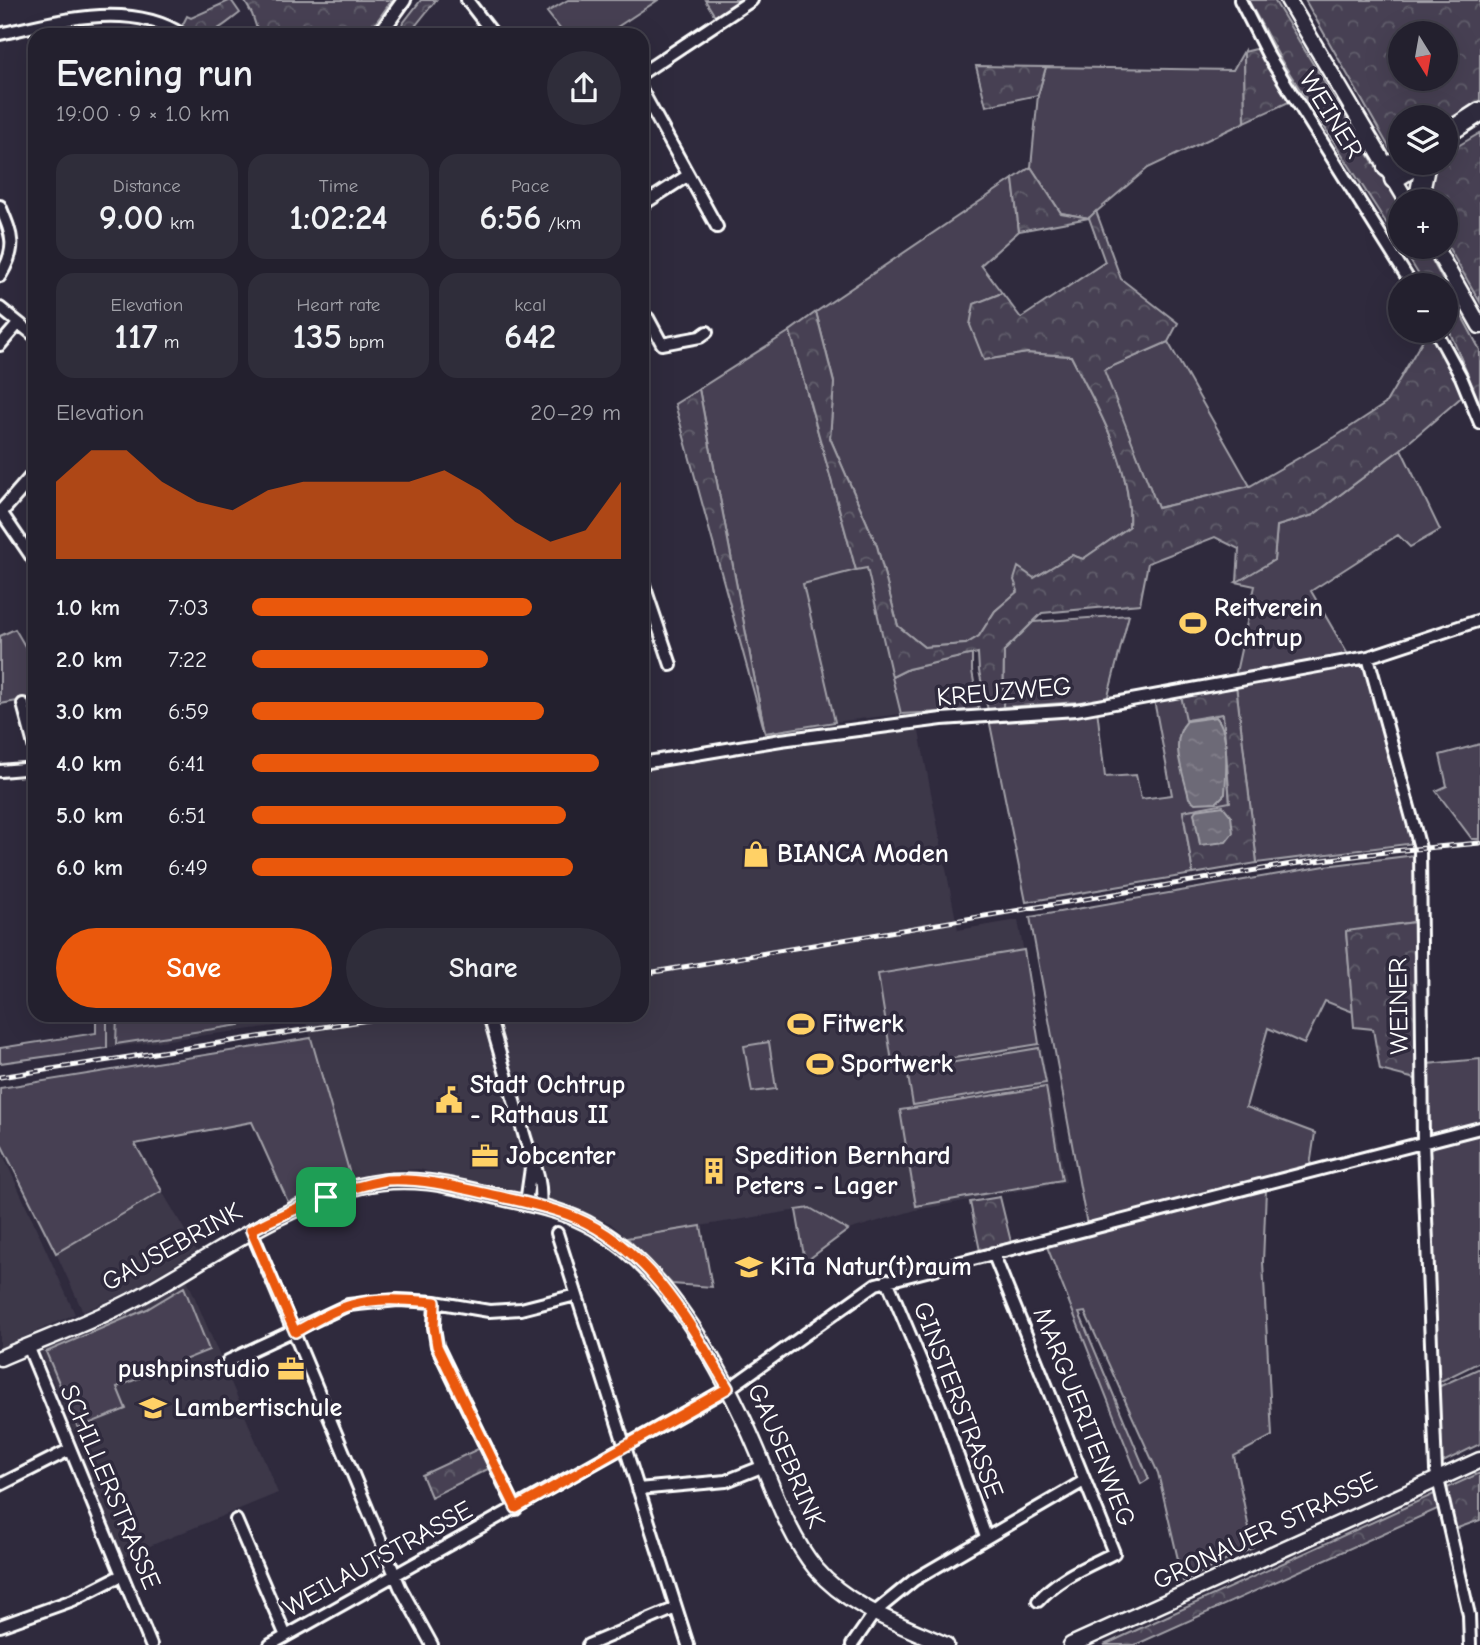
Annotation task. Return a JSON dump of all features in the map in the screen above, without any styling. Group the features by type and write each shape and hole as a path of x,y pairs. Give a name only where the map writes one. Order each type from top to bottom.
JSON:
{"highway":[{"path":"1458,127 1480,113"},
{"path":"1458,139 1480,125"}],"main road":[{"path":"1288,0 1388,161"},
{"path":"1442,259 1480,326"},
{"name":"GAUSEBRINK","path":"0,1358 135,1299 251,1230 333,1194 387,1180 438,1182 561,1212 595,1227 618,1242 639,1261 682,1314 728,1388 793,1533 813,1566 838,1590 875,1612 946,1645"},
{"name":"GRONAUER STRASSE","path":"1071,1645 1480,1460"}],"street":[{"path":"384,28 404,0"},
{"path":"467,0 489,28"},
{"path":"649,68 752,0"},
{"name":"WEINER","path":"1240,0 1269,57 1404,273"},
{"path":"0,34 69,19 115,15 154,20 173,28"},
{"path":"649,104 717,227"},
{"path":"649,200 687,176"},
{"path":"0,206 12,244 11,255 0,276"},
{"path":"0,308 28,330"},
{"path":"649,320 662,344 701,337 707,332"},
{"path":"0,345 19,323"},
{"path":"1443,343 1461,377 1480,423"},
{"path":"28,480 0,512 28,552"},
{"path":"649,600 671,665"},
{"path":"1368,657 1480,620"},
{"name":"WEINER","path":"1368,657 1420,848 1423,1142 1437,1479 1469,1615 1470,1645"},
{"name":"KREUZWEG","path":"649,762 781,740 929,721 1076,710 1368,657"},
{"path":"23,704 28,723"},
{"path":"0,771 28,769"},
{"path":"491,1022 533,1161 533,1205"},
{"name":"WEILAUTSTRASSE","path":"270,1645 728,1388 876,1284 1480,1128"},
{"path":"251,1230 396,1575 432,1645"},
{"path":"557,1233 688,1645"},
{"name":"MARGUERITENWEG","path":"993,1253 1114,1553 1067,1576 1050,1587 1038,1601"},
{"name":"GINSTERSTRASSE","path":"887,1280 942,1411 986,1537"},
{"path":"228,1361 348,1306 373,1301 435,1302 489,1311 521,1309 576,1295"},
{"path":"435,1302 434,1327 437,1346 516,1508"},
{"name":"SCHILLERSTRASSE","path":"28,1346 151,1645"},
{"path":"0,1485 69,1450"},
{"path":"638,1489 726,1481 764,1466"},
{"path":"852,1645 875,1612 914,1580 1084,1480"},
{"path":"236,1520 286,1636"},
{"path":"0,1626 73,1600 122,1575"},
{"path":"588,1645 676,1608"}],"shaded area":[{"path":"867,567 901,714 835,722 803,583"},
{"path":"918,726 958,930 1018,920 1066,1182 916,1210 848,1230 810,1208 627,1238 610,1223 550,1201 419,1169 394,1170 351,1178 306,1022 649,1022 649,769"},
{"path":"109,1022 306,1022 107,1048"},
{"path":"0,1148 75,1314 0,1348"},
{"path":"162,1191 197,1251 132,1290 83,1312 56,1253"},
{"name":"Lambertischule","path":"187,1279 278,1493 121,1558 80,1457 83,1454 40,1351 141,1307"}],"green space":[{"path":"231,0 240,13 220,28 181,28 187,16 191,18"},
{"path":"244,0 392,0 372,28 257,28"},
{"path":"421,0 436,0 414,28 399,28"},
{"path":"568,0 658,0 616,28 560,28 547,12"},
{"path":"705,0 748,0 718,21"},
{"path":"1248,0 1274,0 1390,189 1388,225 1281,60"},
{"path":"1305,0 1480,0 1480,103 1458,117 1458,105 1388,105 1388,145"},
{"path":"1260,48 1291,101 1245,122 1244,52"},
{"path":"1244,51 1245,122 1148,168 1089,218 1061,213 1031,167 1038,95 1046,67 1233,70"},
{"path":"976,66 1046,67 1038,95 986,106"},
{"path":"1480,133 1480,302 1455,259 1458,259 1458,189 1423,189 1429,175 1458,175 1458,146"},
{"path":"1031,167 1061,213 1089,218 1019,231 1013,179"},
{"path":"1013,179 1019,231 981,265 1002,293 975,304 984,360 1027,353 1071,356 1112,438 1120,460 1129,504 1129,527 1083,559 1072,555 1034,578 995,611 979,636 966,644 924,647 898,626 877,546 830,438 834,382 816,312"},
{"path":"1096,211 1121,279 1178,323 1168,342 1104,370 1158,508 1250,486 1335,437 1385,404 1421,343 1438,343 1465,394 1401,449 1313,515 1277,526 1274,560 1237,582 1239,549 1215,537 1148,563 1140,604 1042,613 1004,651 1003,707 988,710 979,671 978,653 908,669 892,677 867,568 856,570 790,331 816,312 834,383 830,438 877,546 898,626 924,647 966,644 979,636 995,611 1018,591 1014,580 1018,567 1034,578 1072,555 1083,559 1129,527 1129,504 1120,460 1112,438 1071,356 1027,353 984,360 970,325 974,304 1002,293 1021,318 1105,262 1089,218"},
{"path":"1409,259 1431,259 1439,273 1418,273"},
{"path":"1458,309 1480,350 1480,404 1454,343 1458,343"},
{"path":"790,331 856,570 803,584 835,722 765,733 699,389"},
{"path":"1168,342 1250,486 1158,508 1103,370"},
{"path":"699,389 765,733 675,404"},
{"path":"1401,449 1440,530 1410,547 1398,535 1311,591 1350,658 1235,677 1255,586 1236,582 1274,560 1277,526 1313,515"},
{"path":"1129,615 1107,700 1003,707 1004,651 1033,622"},
{"path":"15,629 28,651 28,699 0,704 0,636"},
{"path":"972,654 972,671 979,710 901,714 892,677 908,669"},
{"path":"1364,662 1415,843 1257,863 1236,685"},
{"path":"1236,685 1257,863 1193,874 1183,811 1230,802 1223,714 1186,720 1181,695"},
{"path":"1181,695 1223,714 1230,803 1183,811 1193,874 1026,902 989,719 1074,716 1097,709 1105,777 1136,775 1141,799 1172,795 1154,700"},
{"path":"1480,744 1480,839 1472,839 1436,791 1447,786 1440,755"},
{"path":"1416,855 1415,922 1346,932 1353,1012 1325,1001 1304,1044 1268,1028 1246,1107 1315,1133 1310,1166 1087,1225 1030,917 1325,866"},
{"path":"1415,922 1419,1080 1380,1070 1373,1029 1354,1027 1346,931"},
{"path":"1024,950 1039,1044 893,1068 878,974"},
{"path":"96,1022 107,1022 107,1048 0,1063 0,1048 96,1033"},
{"path":"117,1022 240,1022 240,1025 116,1044"},
{"path":"311,1038 351,1178 288,1202 252,1122 135,1144 162,1191 56,1253 0,1142 0,1088"},
{"path":"769,1042 776,1089 752,1092 744,1046"},
{"path":"1039,1048 1046,1083 913,1105 907,1070"},
{"path":"1480,1059 1480,1124 1428,1137 1427,1064"},
{"path":"1046,1087 1062,1180 916,1206 900,1110"},
{"path":"1480,1129 1480,1362 1437,1383 1426,1145"},
{"path":"1266,1189 1263,1262 1272,1436 1234,1456 1253,1548 1183,1581 1158,1473 1085,1312 1079,1313 1149,1479 1141,1484 1046,1244"},
{"path":"1000,1197 1011,1242 980,1251 970,1202"},
{"path":"810,1208 848,1230 805,1262 796,1210"},
{"path":"701,1226 712,1287 672,1284 627,1238"},
{"path":"184,1287 209,1350 117,1387 126,1409 78,1428 46,1352 147,1309"},
{"path":"1480,1368 1480,1444 1439,1464 1436,1388"},
{"path":"480,1448 490,1468 431,1497 422,1475"},
{"path":"1480,1473 1480,1520 1455,1529 1446,1505 1135,1645 1104,1645"}],"water":[{"path":"1216,717 1225,743 1225,794 1217,802 1195,803 1189,798 1179,758 1181,729 1187,721"},
{"path":"1223,806 1231,816 1233,833 1226,842 1200,845 1194,813 1196,810"}],"railway":[{"path":"649,973 1292,864 1480,843"},
{"path":"0,1077 355,1022"}],"place":[{"name":"Reitverein Ochtrup","path":"1193,623"},
{"name":"BIANCA Moden","path":"756,854"},
{"name":"Fitwerk","path":"801,1024"},
{"name":"Sportwerk","path":"820,1064"},
{"name":"Stadt Ochtrup - Rathaus II","path":"449,1100"},
{"name":"Jobcenter","path":"485,1156"},
{"name":"Spedition Bernhard Peters - Lager","path":"714,1171"},
{"name":"KiTa Natur(t)raum","path":"749,1267"},
{"name":"pushpinstudio","path":"291,1369"},
{"name":"Lambertischule","path":"153,1408"}],"route":[{"path":"387,1180 427,1181 526,1203 577,1218 618,1242 655,1277 682,1314 728,1388 516,1508 437,1346 434,1327 435,1302 373,1301 348,1306 295,1332 251,1230 326,1197 387,1180"}]}
